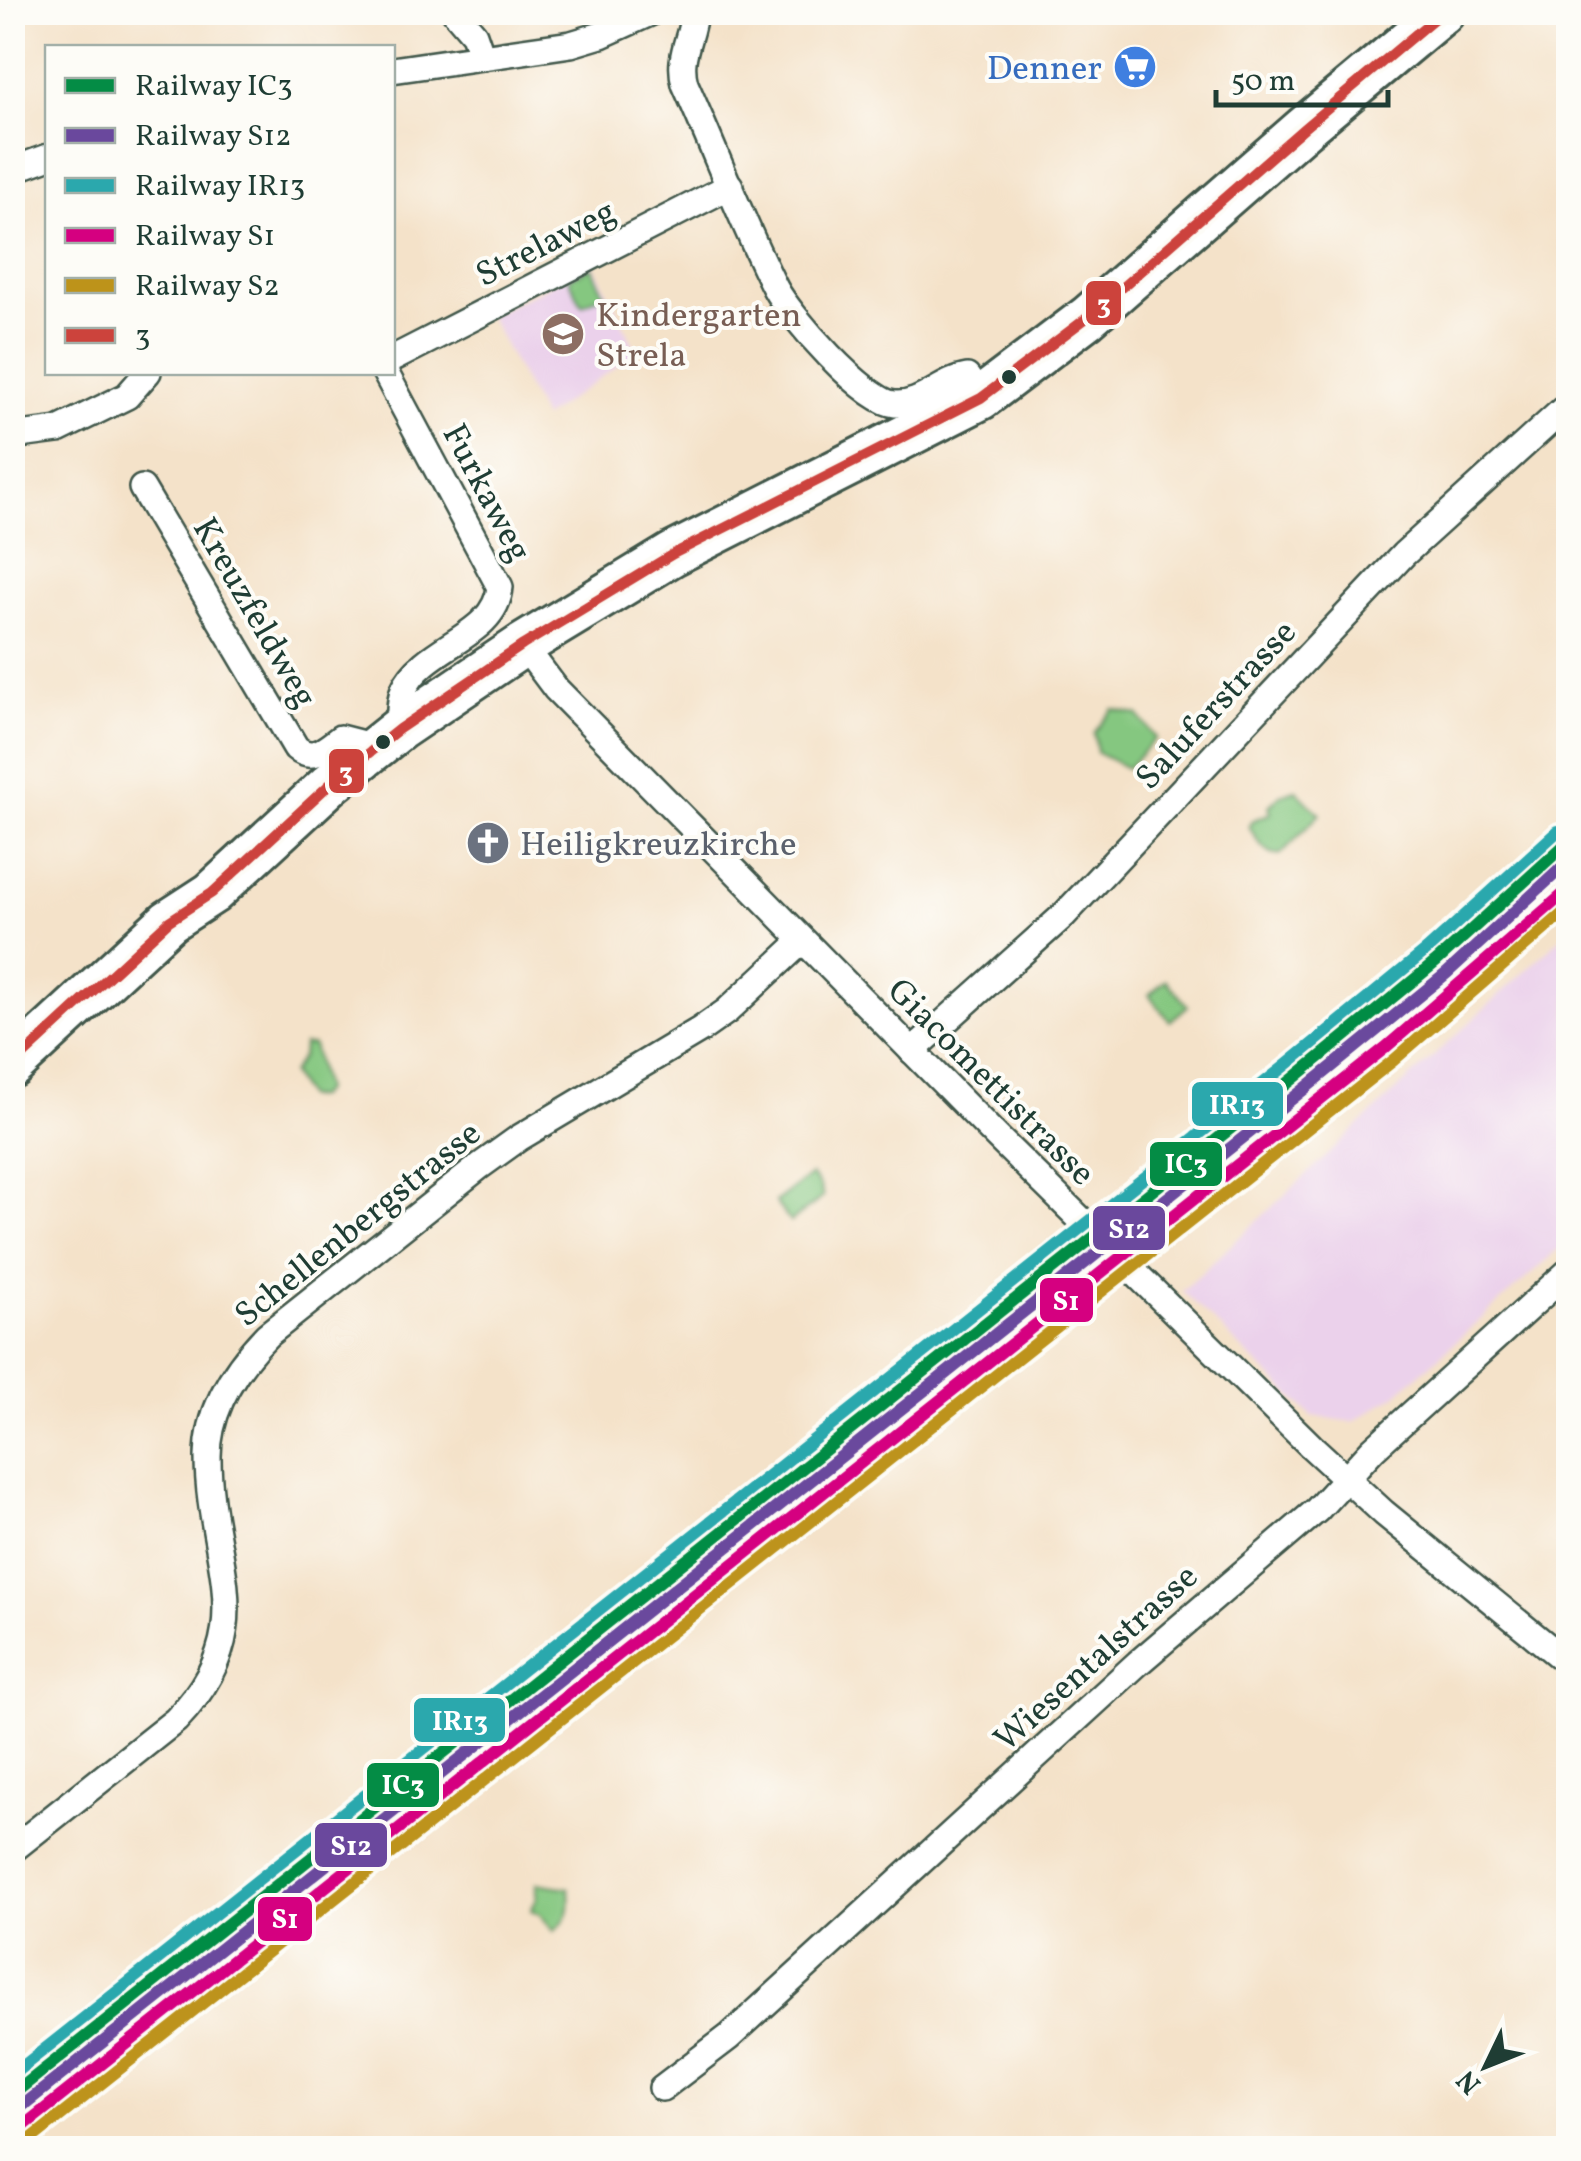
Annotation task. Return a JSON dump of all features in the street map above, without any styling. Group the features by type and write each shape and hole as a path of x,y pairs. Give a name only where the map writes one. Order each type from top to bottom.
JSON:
{"main road":[{"path":"14,1062 169,920 212,893 304,807 387,738 523,645 673,554 981,398 1088,317 1442,12"}],"street":[{"path":"455,12 474,34 482,57"},
{"path":"395,70 571,44 652,12"},
{"path":"694,12 681,68 777,292 852,378 894,404 922,398 950,380 967,378 981,398"},
{"path":"12,170 45,159"},
{"name":"Strelaweg","path":"395,357 730,186"},
{"path":"12,436 58,430 126,396 145,375"},
{"name":"Furkaweg","path":"386,375 500,587 494,609 482,623 425,660 402,691 387,738"},
{"name":"Saluferstrasse","path":"912,1051 1064,915 1404,554 1568,404"},
{"name":"Kreuzfeldweg","path":"142,488 296,748 312,755 340,738 387,738"},
{"name":"Giacomettistrasse","path":"523,645 556,688 1153,1293 1347,1479 1568,1663"},
{"name":"Schellenbergstrasse","path":"12,1850 176,1720 217,1659 226,1622 226,1580 208,1456 213,1423 240,1364 267,1335 480,1166 700,1030 802,941"},
{"name":"Wiesentalstrasse","path":"662,2088 728,2037 1138,1663 1318,1510 1373,1449 1568,1272"}],"shaded area":[{"name":"Kindergarten Strela","path":"593,263 637,352 543,418 489,316"},
{"path":"1568,931 1568,1241 1396,1395 1353,1422 1312,1416 1182,1291"}],"green space":[{"path":"592,267 604,294 582,305 569,278"},
{"path":"1113,709 1138,715 1156,738 1127,768 1097,753 1094,733"},
{"path":"1296,790 1320,814 1281,854 1271,853 1249,826 1251,821 1271,813 1269,806 1280,795"},
{"path":"1166,980 1188,1006 1170,1021 1149,995"},
{"path":"303,1045 313,1045 324,1090 317,1097 306,1098 291,1074 302,1056"},
{"path":"811,1175 823,1197 790,1222 775,1202"},
{"path":"537,1883 569,1888 568,1912 554,1931 540,1914 531,1910 537,1898"}],"rail line":[{"name":"IR13","path":"12,2075 1284,1067 1427,950 1558,831"},
{"name":"IC3","path":"12,2095 1293,1079 1437,961 1568,842"},
{"name":"S12","path":"21,2107 1302,1091 1447,973 1568,862"},
{"name":"S1","path":"12,2135 1385,1048 1568,890"},
{"name":"S2","path":"21,2147 1394,1060 1568,909"}],"transit line":[{"name":"3","path":"12,1066 169,921 212,893 329,785 399,729 523,645 673,554 981,398 1088,317 1442,12"}],"place":[{"name":"Denner","path":"1135,67"},
{"name":"Kindergarten Strela","path":"563,334"},
{"name":"Heiligkreuzkirche","path":"488,843"}]}
